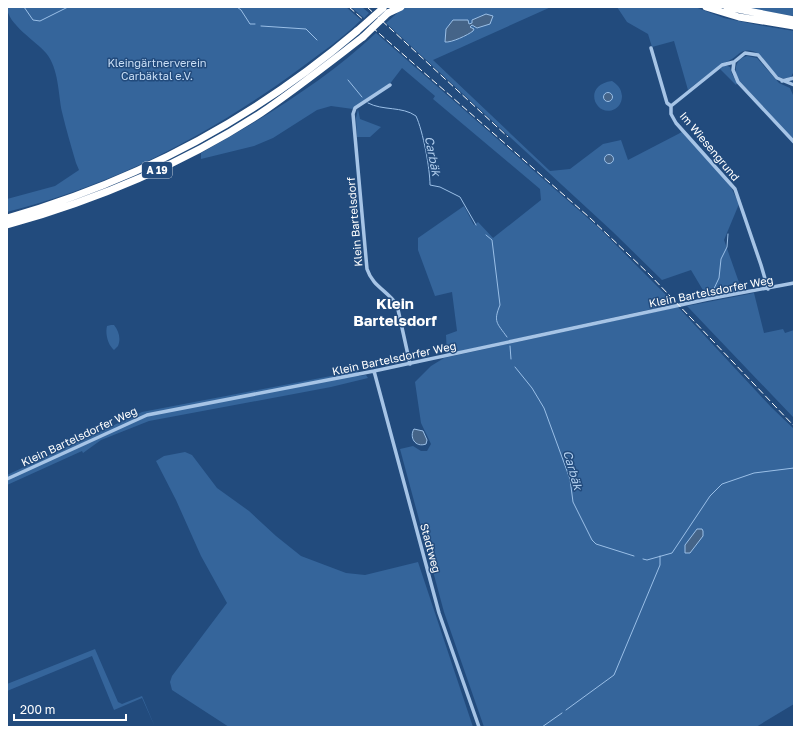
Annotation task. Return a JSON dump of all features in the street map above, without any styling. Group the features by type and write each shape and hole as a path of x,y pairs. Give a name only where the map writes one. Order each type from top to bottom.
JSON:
{"highway":[{"name":"A 19","path":"7,225 100,194 152,172 199,149 241,125 282,98 360,34 384,9 394,7"},
{"path":"384,9 400,7"},
{"path":"706,7 739,17 794,26"},
{"path":"726,7 794,20"},
{"name":"A 19","path":"7,218 50,205 114,181 160,161 200,140 286,87 360,34"}],"street":[{"name":"Im Wiesengrund","path":"651,48 667,103 671,106 671,114 676,123 735,189 768,289"},
{"name":"Im Wiesengrund","path":"671,106 722,65 734,62 745,53 758,55 774,75 781,81"},
{"path":"734,62 733,70 738,82 794,142"},
{"path":"781,81 794,78"},
{"path":"781,81 794,85"},
{"name":"Klein Bartelsdorf","path":"390,85 355,108 353,114 367,269 373,282 393,298 398,305 410,364"},
{"name":"Klein Bartelsdorfer Weg","path":"7,479 147,415 410,364 708,299 794,283"},
{"name":"Stadtweg","path":"374,371 439,613 479,727"}],"green space":[{"name":"Kleingärtnerverein Carbäktal e.V.","path":"7,7 346,7 361,20 332,45 268,91 234,114 198,135 124,172 47,201 7,212 7,199 55,186 79,170 64,118 56,74 50,59 46,53 12,20 8,13"},
{"path":"351,7 362,7 369,13 364,18"},
{"path":"404,7 551,7 433,60 550,171 570,169 603,144 621,140 628,160 682,132 729,183 739,204 724,240 742,291 707,297 691,270 662,280 613,232 386,23"},
{"path":"617,7 695,7 724,18 794,31 794,71 791,77 783,78 777,76 759,54 752,51 744,51 715,69 688,90 674,41 652,47 648,34 627,22"},
{"path":"740,7 794,7 794,16"},
{"path":"376,33 598,227 675,304 447,354 446,335 457,331 452,292 435,296 418,250 418,238 464,206 474,225 478,222 493,238 541,200 540,189 433,99 435,96 402,68 389,85 353,109 331,106 317,110 273,138 254,146 201,159 201,153 270,113 314,83 356,51"},
{"path":"747,56 757,58 779,83 790,88 793,95 794,141 737,78 737,64 740,59"},
{"path":"725,65 730,67 737,83 736,85 720,69"},
{"path":"612,81 618,85 622,93 622,98 615,109 608,111 598,106 594,94 597,88 602,84"},
{"path":"358,109 360,119 381,127 370,137 357,137 356,118"},
{"path":"754,293 764,333 783,329 785,333 794,330 793,417 687,306"},
{"path":"678,307 771,407 794,429 794,704 756,727 484,727 444,612 400,449 413,446 421,451 427,451 431,444 421,423 415,382 431,366 444,358"},
{"path":"111,325 116,327 119,338 118,346 114,350 110,345 106,329 107,326"},
{"path":"357,371 359,376 366,375 368,378 331,387 149,421 101,440 83,453 82,451 7,485 7,475 142,412"},
{"path":"185,452 192,455 217,488 249,511 276,536 301,556 346,573 365,575 418,562 473,727 229,727 172,690 170,682 172,676 227,603 201,556 176,500 156,461 164,456"},
{"path":"95,649 118,702 122,704 142,696 155,727 142,698 114,710 92,656 7,691 7,684"}],"shaded area":[{"path":"486,14 493,16 490,24 477,28 472,25 470,27 474,29 471,33 464,37 445,42 446,29 453,20 468,20 469,24 472,23 472,20"},
{"path":"606,93 610,93 612,97 610,101 606,101 604,99 604,95"},
{"path":"607,155 611,155 613,159 611,163 607,163 605,161 605,157"},
{"path":"414,429 423,431 427,440 426,444 422,445 414,441 412,435"},
{"path":"697,529 702,529 703,536 690,553 685,553 685,545"}],"waterway":[{"name":"Carbäk","path":"24,7 33,20 40,21 68,7"},
{"name":"Carbäk","path":"237,7 241,10 250,24 255,24"},
{"name":"Carbäk","path":"261,26 306,29 317,40"},
{"name":"Carbäk","path":"348,80 362,97"},
{"name":"Carbäk","path":"368,103 380,107 405,111 416,116 426,150 430,185 440,187 460,197 476,225"},
{"path":"711,295 719,278 721,259 727,247 728,234"},
{"name":"Carbäk","path":"486,235 492,240 500,305 497,315 497,322 507,337"},
{"name":"Carbäk","path":"510,346 511,359"},
{"name":"Carbäk","path":"515,367 532,388 544,408 570,479 573,502 592,540 596,544 634,556"},
{"name":"Carbäk","path":"643,559 647,560 672,553 710,496 722,484 754,473 794,468"},
{"path":"566,710 614,675 660,565 660,556"},
{"path":"542,727 562,713"}],"railway":[{"path":"349,7 589,217 649,274 794,426"},
{"path":"367,7 508,137"}],"district":[{"name":"Klein Bartelsdorf","path":"395,312"}]}
